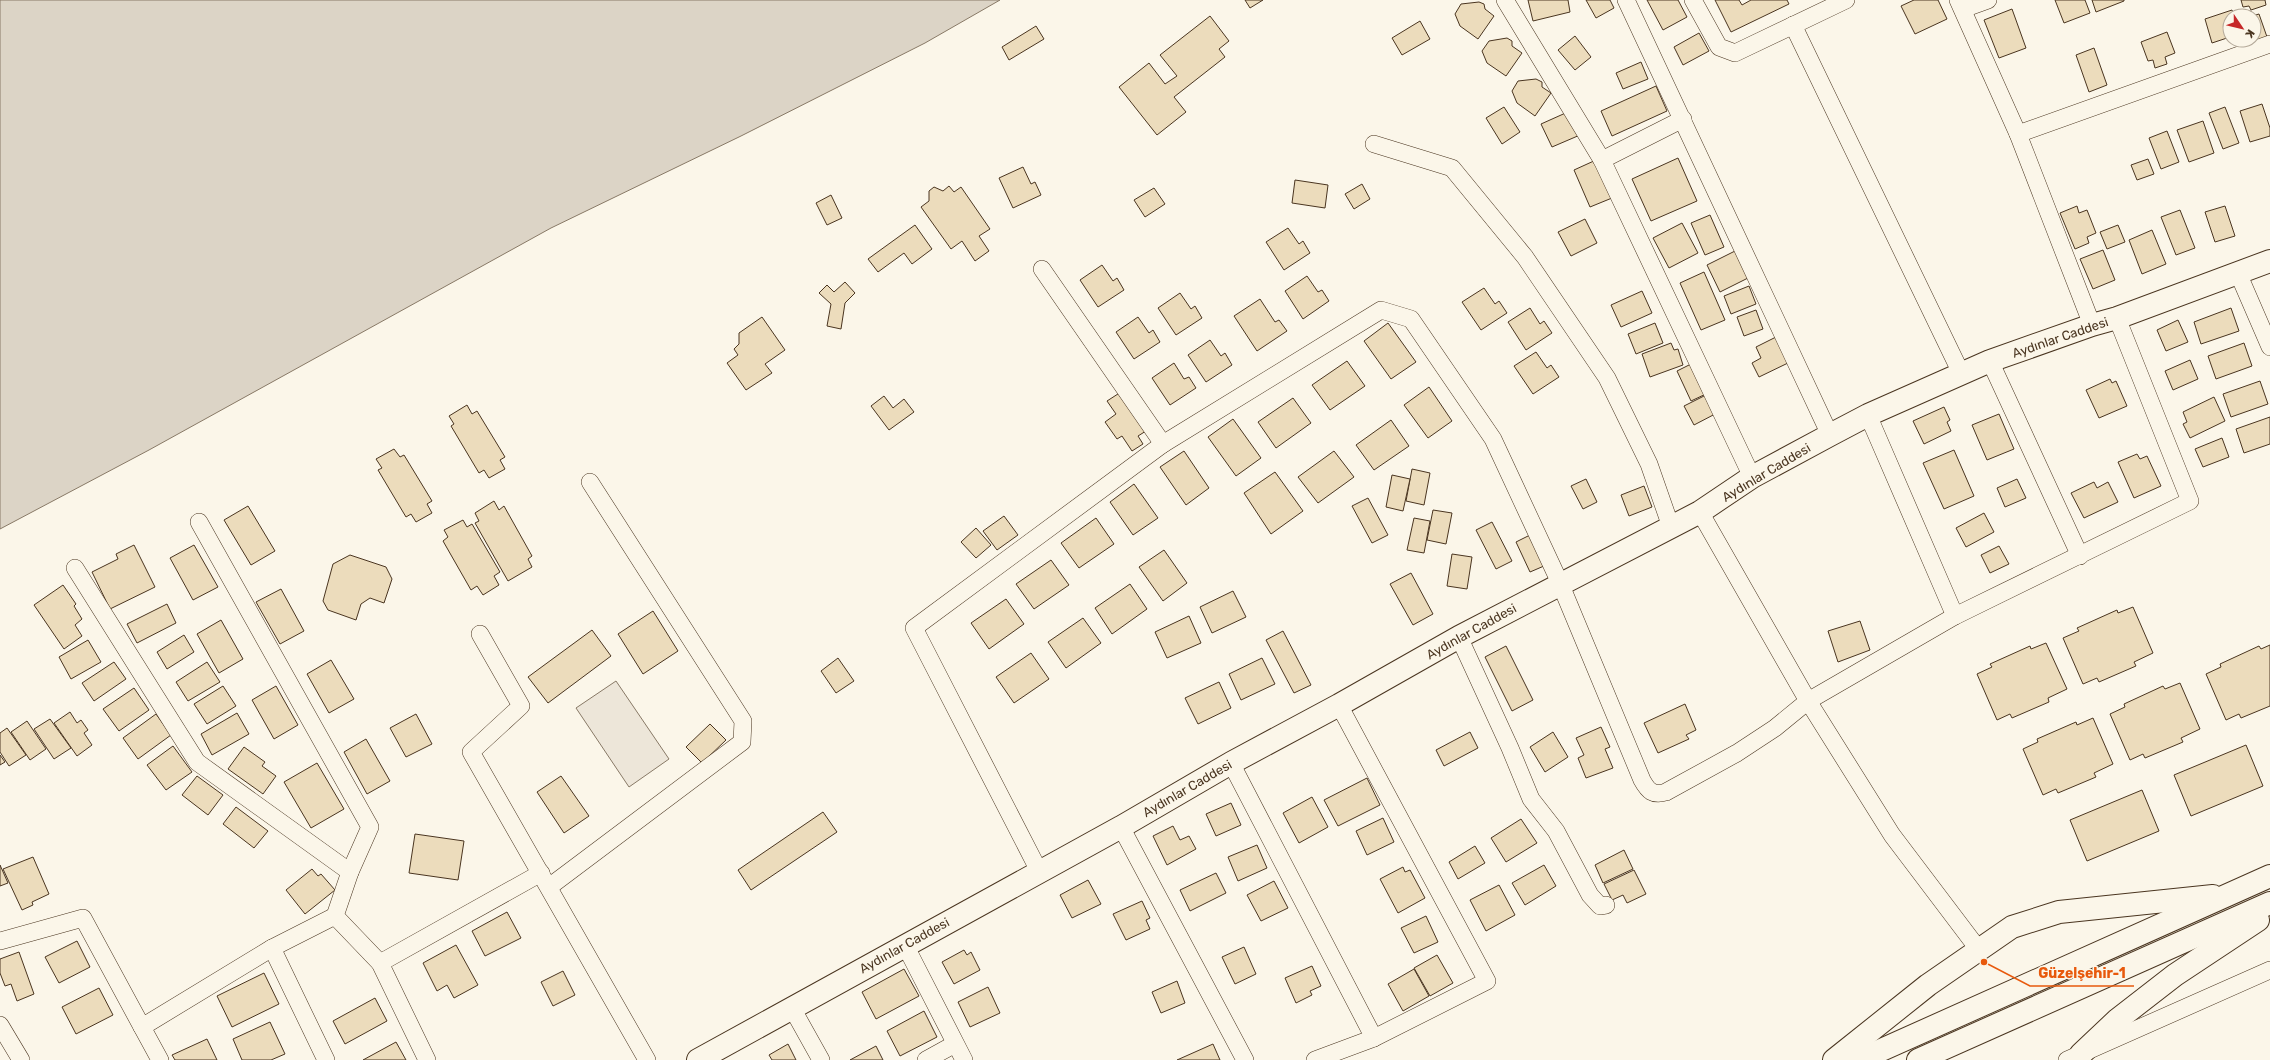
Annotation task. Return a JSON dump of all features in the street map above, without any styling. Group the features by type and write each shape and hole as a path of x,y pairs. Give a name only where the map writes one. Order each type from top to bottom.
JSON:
{"main road":[{"name":"Aydınlar Caddesi","path":"698,1060 1121,827 1231,763 1339,705 1459,637 1560,583 1700,512 1752,477 1868,415 1990,361 2092,325 2117,318 2270,261"},
{"path":"1859,1060 2270,876"},
{"path":"1834,1060 1928,985 2012,927 2059,912 2232,894"},
{"path":"1918,1060 2270,903"},
{"path":"2074,1057 2117,1020 2175,975 2270,912"}],"street":[{"path":"1505,0 1602,160 1752,477"},
{"path":"1626,0 1830,435"},
{"path":"1694,0 1719,47 1735,53 1846,0"},
{"path":"1988,0 1960,5 2018,134 2092,325"},
{"path":"1793,25 1961,373"},
{"path":"2018,134 2270,44"},
{"path":"1602,160 1683,119"},
{"path":"1374,144 1452,168 1525,257 1607,378 1649,464 1671,527"},
{"path":"1042,269 1164,444"},
{"path":"2238,273 2270,347"},
{"path":"1040,871 914,628 1164,444 1381,310 1411,319 1493,439 1560,583 1642,780 1649,792 1656,794 1666,792 1705,772 1775,728 1808,701 1956,616 2190,501 2117,318"},
{"path":"1990,361 2080,556"},
{"path":"1868,415 1956,616"},
{"path":"380,963 545,880 742,742 743,721 590,482"},
{"path":"1700,512 1808,701 1892,835 1979,950"},
{"path":"142,1027 272,948 335,916 350,872 370,827 199,522"},
{"path":"75,568 197,762 350,872"},
{"path":"480,634 521,706 471,752 647,1060"},
{"path":"1459,637 1510,748 1531,799 1556,831 1590,895 1600,906 1606,905"},
{"path":"1316,1060 1374,1038 1488,981 1339,705"},
{"path":"1231,763 1374,1038"},
{"path":"1121,827 1245,1060"},
{"path":"335,916 380,963 427,1060"},
{"path":"0,941 83,918 160,1060"},
{"path":"905,945 964,1060"},
{"path":"272,948 326,1060"},
{"path":"2074,1057 2270,970"},
{"path":"792,1008 821,1060"},
{"path":"0,1025 21,1060"},
{"path":"926,1060 955,1044"}],"shaded area":[{"path":"0,0 1000,0 925,43 741,136 551,228 149,450 0,529"},
{"path":"616,681 669,759 629,787 576,708"}],"building":[{"path":"1245,0 1263,0 1250,8"},
{"path":"1528,0 1568,0 1570,12 1533,21"},
{"path":"1586,0 1610,0 1614,8 1596,18"},
{"path":"1647,0 1678,0 1687,17 1663,30"},
{"path":"1715,0 1739,0 1742,5 1751,0 1787,0 1789,4 1731,32"},
{"path":"1914,0 1938,0 1947,19 1915,34 1901,6"},
{"path":"2055,0 2085,0 2090,13 2064,23"},
{"path":"2092,0 2124,0 2124,1 2096,12"},
{"path":"2241,0 2265,0 2266,5 2257,8 2250,8 2249,6 2243,7"},
{"path":"1479,2 1484,4 1485,9 1494,16 1478,39 1460,26 1455,14 1461,4"},
{"path":"2012,9 2026,48 1999,58 1984,20"},
{"path":"2222,13 2222,40 2212,43 2205,19"},
{"path":"1210,16 1229,41 1219,49 1225,57 1174,97 1186,112 1157,135 1119,87 1149,63 1165,84 1177,76 1160,55"},
{"path":"1420,21 1430,39 1402,55 1392,38"},
{"path":"2262,23 2267,37 2262,39"},
{"path":"1036,26 1044,39 1009,60 1002,47"},
{"path":"2167,32 2175,53 2165,57 2167,64 2155,68 2153,60 2148,61 2141,42"},
{"path":"1699,33 1709,51 1683,65 1674,47"},
{"path":"1575,36 1591,57 1575,70 1558,50"},
{"path":"1507,38 1512,41 1512,46 1522,53 1506,76 1487,63 1482,51 1489,41"},
{"path":"2094,48 2107,85 2089,92 2076,55"},
{"path":"1641,62 1648,79 1623,89 1616,73"},
{"path":"1536,79 1542,82 1542,87 1551,93 1535,116 1517,103 1512,91 1518,81"},
{"path":"1656,86 1667,111 1612,136 1601,111"},
{"path":"2262,104 2270,128 2270,136 2250,142 2240,111"},
{"path":"1504,107 1520,132 1502,144 1486,118"},
{"path":"2225,107 2239,143 2223,149 2209,113"},
{"path":"1570,111 1580,135 1552,147 1541,124"},
{"path":"2203,121 2214,153 2189,162 2177,130"},
{"path":"2167,131 2179,162 2161,169 2149,138"},
{"path":"1678,158 1697,201 1651,221 1632,179"},
{"path":"2148,159 2154,174 2137,180 2131,165"},
{"path":"1596,160 1612,198 1590,207 1574,170"},
{"path":"1023,167 1031,184 1035,182 1041,195 1013,208 999,178"},
{"path":"1295,180 1328,185 1325,208 1292,203"},
{"path":"1362,184 1370,199 1354,209 1345,194"},
{"path":"949,186 954,192 961,187 990,229 979,236 989,251 975,261 962,241 951,249 921,207 929,201 929,191 934,187 943,191"},
{"path":"1154,188 1165,204 1145,217 1134,200"},
{"path":"831,195 842,218 827,225 816,203"},
{"path":"2077,206 2079,213 2087,210 2096,233 2087,237 2089,243 2075,249 2060,213"},
{"path":"2225,206 2235,236 2215,242 2205,212"},
{"path":"2180,210 2195,248 2176,255 2161,217"},
{"path":"1710,215 1724,247 1705,255 1691,223"},
{"path":"1585,219 1597,243 1571,256 1558,232"},
{"path":"1682,223 1698,253 1669,268 1653,238"},
{"path":"915,225 932,249 912,264 904,253 878,272 868,259"},
{"path":"2118,225 2125,242 2107,249 2100,232"},
{"path":"1288,228 1299,244 1303,241 1310,253 1284,270 1266,242"},
{"path":"2152,230 2166,264 2142,274 2129,240"},
{"path":"2103,250 2115,280 2093,289 2080,259"},
{"path":"1735,251 1748,278 1720,292 1707,265"},
{"path":"1102,265 1113,281 1117,278 1124,290 1098,307 1080,280"},
{"path":"1704,272 1725,320 1701,330 1680,283"},
{"path":"1307,276 1318,292 1322,290 1329,301 1303,319 1285,291"},
{"path":"845,282 855,293 845,303 841,329 827,326 831,304 819,293 827,285 834,292"},
{"path":"1749,286 1756,304 1731,314 1724,296"},
{"path":"1484,288 1495,304 1499,301 1507,313 1481,330 1462,302"},
{"path":"1642,291 1652,313 1621,327 1611,305"},
{"path":"1180,293 1191,309 1195,306 1202,318 1176,335 1158,308"},
{"path":"1260,299 1275,322 1279,320 1287,331 1257,351 1234,316"},
{"path":"1530,308 1540,324 1544,321 1552,333 1526,350 1508,322"},
{"path":"2231,308 2239,331 2201,344 2194,322"},
{"path":"1756,310 1763,329 1744,336 1737,317"},
{"path":"762,317 785,350 765,364 772,373 746,390 727,363 738,355 734,349 739,344 739,333"},
{"path":"1138,317 1149,333 1153,330 1160,342 1134,359 1116,332"},
{"path":"2178,320 2188,342 2166,351 2157,330"},
{"path":"1388,323 1416,362 1391,379 1364,341"},
{"path":"1655,323 1663,343 1636,354 1628,334"},
{"path":"1776,337 1788,363 1759,377 1752,363 1761,358 1756,347"},
{"path":"1210,340 1221,356 1225,353 1232,365 1206,382 1188,355"},
{"path":"1671,343 1674,350 1678,349 1683,365 1650,377 1642,354"},
{"path":"2244,343 2252,366 2216,379 2208,356"},
{"path":"1536,352 1547,368 1551,365 1559,377 1533,394 1514,366"},
{"path":"2190,360 2198,379 2173,390 2165,371"},
{"path":"1347,361 1365,386 1330,410 1312,385"},
{"path":"1174,363 1184,379 1189,377 1196,388 1170,405 1152,378"},
{"path":"1693,363 1708,393 1691,401 1677,371"},
{"path":"2110,379 2112,383 2116,381 2127,406 2099,418 2086,390"},
{"path":"2260,381 2268,404 2231,417 2223,394"},
{"path":"1429,387 1452,421 1428,438 1404,405"},
{"path":"1121,392 1146,431 1138,436 1143,444 1132,451 1122,436 1117,439 1105,422 1116,414 1107,401"},
{"path":"1708,394 1717,413 1694,425 1684,406"},
{"path":"884,396 893,408 904,399 914,412 889,430 871,406"},
{"path":"2214,397 2225,421 2190,438 2183,424 2187,422 2183,412"},
{"path":"1293,398 1311,423 1276,448 1258,422"},
{"path":"467,405 472,414 477,411 505,457 500,460 505,469 489,478 484,470 479,473 451,426 454,424 449,416"},
{"path":"1944,407 1950,420 1947,422 1951,431 1924,444 1913,421"},
{"path":"1999,414 2014,449 1987,460 1972,425"},
{"path":"2270,417 2270,444 2244,453 2236,429"},
{"path":"1233,419 1261,458 1236,476 1208,437"},
{"path":"1391,420 1409,446 1374,470 1356,445"},
{"path":"2222,438 2229,457 2203,467 2195,449"},
{"path":"394,449 400,457 404,455 432,501 427,504 432,513 416,522 411,514 406,517 378,470 382,468 376,459"},
{"path":"1954,450 1974,496 1944,509 1923,463"},
{"path":"1184,451 1209,488 1186,505 1160,467"},
{"path":"1334,451 1354,477 1318,503 1298,477"},
{"path":"2137,454 2140,459 2147,456 2161,486 2134,498 2118,462"},
{"path":"1412,469 1430,473 1424,505 1406,501"},
{"path":"1275,472 1303,511 1271,534 1244,493"},
{"path":"1392,475 1410,479 1403,511 1386,507"},
{"path":"1586,479 1597,502 1583,509 1571,486"},
{"path":"2017,479 2026,498 2005,507 1997,488"},
{"path":"2094,482 2097,488 2108,482 2118,502 2084,518 2071,493"},
{"path":"1134,484 1158,518 1133,535 1110,502"},
{"path":"1644,486 1652,507 1629,516 1621,495"},
{"path":"1368,498 1388,535 1372,543 1352,506"},
{"path":"494,501 499,510 504,506 532,556 528,559 532,567 508,581 475,523 479,521 475,513"},
{"path":"248,506 275,551 251,565 224,520"},
{"path":"1433,510 1452,513 1446,544 1427,540"},
{"path":"1984,513 1994,532 1966,547 1956,528"},
{"path":"1004,516 1018,535 997,550 983,531"},
{"path":"1096,518 1114,544 1079,568 1061,543"},
{"path":"1414,518 1430,521 1424,553 1407,550"},
{"path":"463,520 467,527 472,524 500,572 494,576 499,585 483,595 477,586 471,590 443,541 448,537 444,530"},
{"path":"1492,522 1512,561 1496,569 1476,530"},
{"path":"976,528 991,545 976,558 961,542"},
{"path":"1530,535 1544,566 1530,572 1516,542"},
{"path":"134,545 155,587 110,609 92,572 118,559 116,554"},
{"path":"194,545 218,587 193,600 170,558"},
{"path":"1999,546 2009,564 1990,573 1981,555"},
{"path":"1164,550 1187,583 1163,601 1139,567"},
{"path":"1452,554 1472,557 1467,589 1447,586"},
{"path":"350,555 386,567 392,579 384,603 370,598 361,604 356,620 328,610 323,601 333,564"},
{"path":"1051,560 1069,585 1034,609 1016,584"},
{"path":"1411,573 1433,614 1413,625 1390,584"},
{"path":"1130,584 1147,609 1112,634 1095,608"},
{"path":"63,585 76,604 74,606 82,619 75,625 82,636 64,649 34,605"},
{"path":"281,589 304,631 280,644 256,602"},
{"path":"1233,591 1246,617 1212,633 1200,607"},
{"path":"1006,599 1024,624 989,649 971,623"},
{"path":"167,604 176,623 137,643 127,624"},
{"path":"2133,607 2153,653 2134,662 2136,666 2099,682 2097,678 2083,684 2063,638 2079,631 2077,628 2117,610 2118,613"},
{"path":"653,611 678,651 643,674 618,634"},
{"path":"1189,616 1201,643 1167,658 1155,632"},
{"path":"1083,618 1101,643 1066,668 1048,642"},
{"path":"221,620 243,659 219,673 197,634"},
{"path":"1860,621 1870,650 1838,662 1828,631"},
{"path":"592,630 611,656 548,703 528,677"},
{"path":"1283,631 1311,685 1294,693 1266,640"},
{"path":"184,635 194,652 167,669 157,652"},
{"path":"88,640 101,662 71,679 59,657"},
{"path":"2046,643 2067,689 2048,698 2049,702 2012,718 2010,714 1997,720 1977,674 1992,667 1990,664 2030,646 2031,649"},
{"path":"2270,645 2270,706 2241,718 2239,714 2226,720 2206,674 2221,667 2220,664 2259,646 2261,649"},
{"path":"1506,646 1533,700 1512,711 1485,657"},
{"path":"1031,653 1049,679 1014,703 996,677"},
{"path":"838,658 854,681 836,693 821,671"},
{"path":"1262,658 1275,684 1241,700 1229,674"},
{"path":"331,660 354,699 329,713 307,674"},
{"path":"114,662 126,679 94,701 82,683"},
{"path":"207,662 220,682 188,701 176,682"},
{"path":"1219,682 1231,708 1198,724 1185,698"},
{"path":"2180,683 2200,729 2181,738 2183,742 2145,758 2143,754 2130,760 2110,714 2125,707 2124,704 2163,686 2165,689"},
{"path":"223,686 236,706 207,724 194,704"},
{"path":"276,686 298,725 274,739 252,700"},
{"path":"134,688 149,710 119,731 103,709"},
{"path":"1685,704 1696,730 1686,735 1689,739 1658,753 1644,723"},
{"path":"70,712 77,723 81,720 88,730 84,733 92,745 77,756 54,723"},
{"path":"237,713 249,734 212,755 201,734"},
{"path":"156,714 171,735 138,759 123,738"},
{"path":"416,714 432,744 406,757 390,728"},
{"path":"2093,718 2113,764 2094,773 2096,777 2058,793 2056,789 2043,795 2023,749 2038,742 2037,739 2076,722 2077,725"},
{"path":"50,719 71,748 54,759 34,729"},
{"path":"27,721 46,749 30,760 11,732"},
{"path":"710,724 726,740 702,763 686,747"},
{"path":"1601,727 1610,747 1605,749 1613,768 1586,778 1578,758 1584,755 1576,738"},
{"path":"7,728 26,755 9,766 0,752 0,733"},
{"path":"1470,732 1478,748 1444,766 1436,750"},
{"path":"1553,732 1568,757 1545,772 1530,747"},
{"path":"366,739 390,781 367,794 344,752"},
{"path":"2246,745 2263,786 2191,816 2174,775"},
{"path":"173,746 192,772 166,790 147,765"},
{"path":"244,747 265,762 262,766 276,776 263,794 228,769"},
{"path":"0,755 5,762 0,765"},
{"path":"317,763 344,809 311,828 284,782"},
{"path":"197,776 223,795 208,815 182,795"},
{"path":"561,776 589,816 564,833 537,792"},
{"path":"1367,778 1380,805 1338,826 1324,800"},
{"path":"2142,790 2159,831 2087,861 2070,820"},
{"path":"1312,797 1328,827 1299,843 1283,813"},
{"path":"1231,803 1241,825 1216,836 1206,814"},
{"path":"236,807 268,831 254,848 223,824"},
{"path":"823,812 837,832 751,890 738,870"},
{"path":"1383,818 1394,842 1367,855 1356,831"},
{"path":"1521,819 1537,843 1506,862 1491,838"},
{"path":"1173,826 1180,840 1189,836 1196,849 1167,865 1153,836"},
{"path":"415,834 464,841 458,880 409,873"},
{"path":"1257,845 1267,868 1238,881 1228,857"},
{"path":"1475,846 1485,863 1458,879 1449,862"},
{"path":"1624,850 1633,869 1603,883 1595,865"},
{"path":"33,857 49,894 32,902 33,905 22,910 3,869"},
{"path":"0,865 8,883 0,886"},
{"path":"1544,865 1556,886 1525,905 1512,883"},
{"path":"1403,867 1405,872 1410,870 1425,898 1398,913 1380,879"},
{"path":"312,869 318,876 321,874 335,890 305,914 286,890"},
{"path":"1634,870 1646,894 1627,903 1623,895 1612,900 1604,884"},
{"path":"1216,873 1226,893 1190,911 1180,890"},
{"path":"1088,880 1101,904 1072,918 1060,895"},
{"path":"1274,881 1288,908 1261,921 1247,895"},
{"path":"1499,885 1515,915 1486,931 1470,900"},
{"path":"1142,901 1150,918 1146,920 1150,929 1126,940 1113,914"},
{"path":"507,912 521,938 485,956 472,931"},
{"path":"1426,916 1438,942 1414,953 1401,928"},
{"path":"77,941 90,967 59,983 45,957"},
{"path":"456,945 478,985 454,998 447,985 437,991 423,963"},
{"path":"1244,947 1256,974 1235,984 1222,957"},
{"path":"964,950 967,955 971,952 980,970 954,984 942,962"},
{"path":"19,952 34,994 17,1001 11,984 5,986 0,973 0,959"},
{"path":"1437,955 1453,983 1430,996 1414,968"},
{"path":"1312,966 1321,986 1310,991 1312,995 1296,1003 1285,978"},
{"path":"904,969 919,996 876,1019 862,992"},
{"path":"1414,969 1429,996 1403,1011 1388,984"},
{"path":"563,971 575,995 553,1006 541,982"},
{"path":"264,973 279,1004 232,1027 217,996"},
{"path":"1177,981 1185,1003 1161,1013 1152,992"},
{"path":"988,987 1000,1013 970,1027 958,1002"},
{"path":"99,988 113,1015 76,1034 62,1007"},
{"path":"375,998 387,1021 345,1044 333,1021"},
{"path":"924,1011 937,1037 900,1056 887,1031"},
{"path":"270,1022 285,1054 271,1060 242,1060 233,1039"},
{"path":"207,1039 217,1060 175,1060 172,1055"},
{"path":"396,1042 406,1060 363,1060"},
{"path":"788,1044 796,1060 772,1060 769,1055"},
{"path":"1213,1044 1220,1060 1177,1060"},
{"path":"876,1046 883,1060 850,1060"}],"place":[{"name":"Güzelşehir-1","path":"1984,962"}]}
